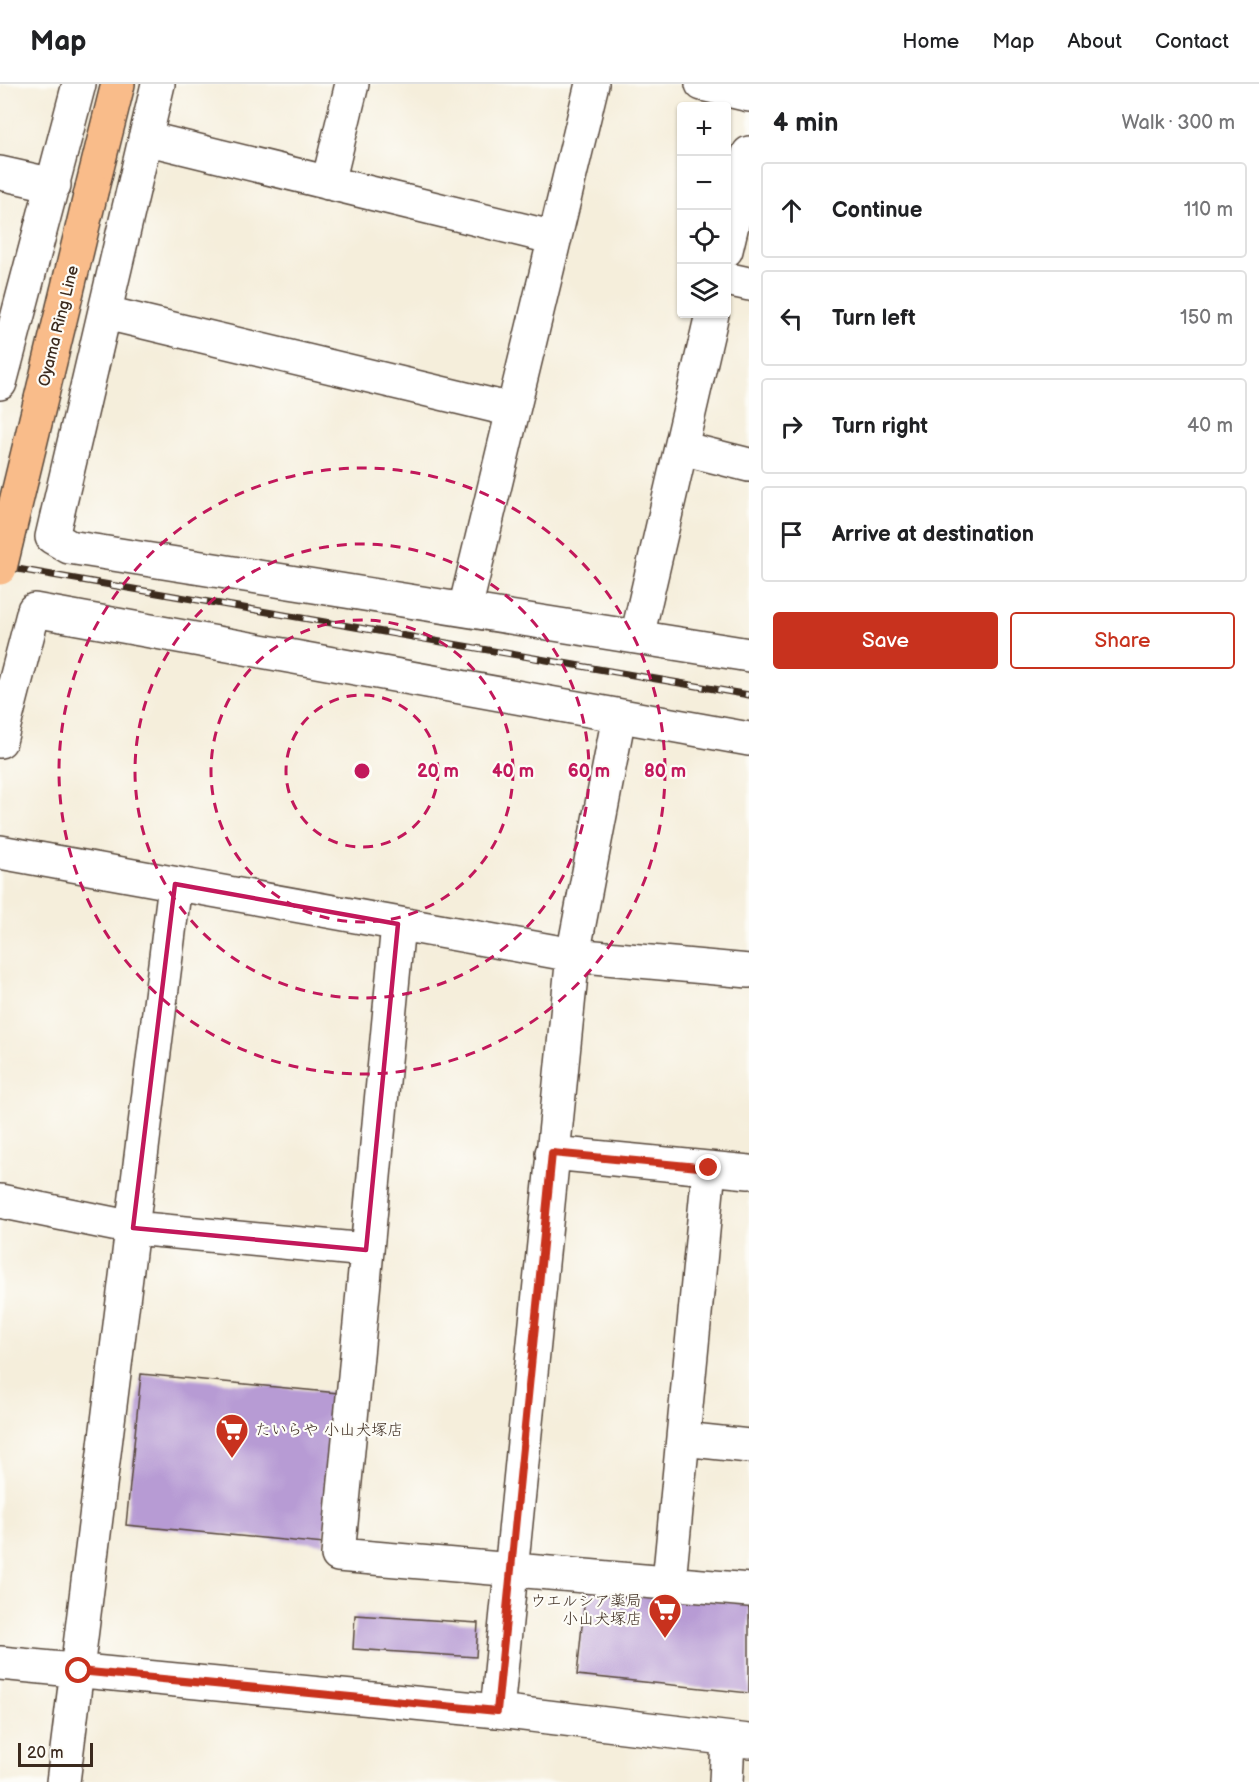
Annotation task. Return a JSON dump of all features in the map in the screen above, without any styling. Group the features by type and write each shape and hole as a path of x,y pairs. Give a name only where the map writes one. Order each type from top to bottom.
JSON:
{"main road":[{"name":"Oyama Ring Line","path":"0,568 118,84"}],"street":[{"path":"0,383 54,186 79,84"},
{"path":"158,84 52,537 69,547 749,655"},
{"path":"328,183 352,84"},
{"path":"465,609 592,84"},
{"path":"702,84 749,95"},
{"path":"145,138 555,238"},
{"path":"731,229 749,153"},
{"path":"0,173 54,186"},
{"path":"731,280 749,284"},
{"path":"105,313 512,410"},
{"path":"637,637 711,318"},
{"path":"681,448 749,465"},
{"path":"0,741 34,610 749,739"},
{"path":"497,1711 573,955 619,716"},
{"path":"0,852 573,955 749,971"},
{"path":"63,1782 79,1671 175,884"},
{"path":"398,924 338,1555 749,1590"},
{"path":"552,1153 749,1172"},
{"path":"669,1582 709,1168"},
{"path":"0,1201 133,1228 366,1250"},
{"path":"683,1439 749,1446"},
{"path":"0,1663 497,1711 739,1740 726,1782"}],"highlighted area":[{"path":"175,884 398,924 366,1250 133,1228"}],"building":[{"name":"たいらや 小山犬塚店","path":"141,1374 338,1393 324,1544 126,1525"},
{"name":"ウエルシア薬局 小山犬塚店","path":"586,1586 749,1603 749,1693 577,1675"},
{"path":"355,1615 478,1623 476,1657 353,1649"}],"railway":[{"path":"0,566 749,695"}],"place":[{"name":"たいらや 小山犬塚店","path":"232,1459"},
{"name":"ウエルシア薬局 小山犬塚店","path":"665,1639"}],"route":[{"path":"79,1671 497,1711 552,1153 709,1168"}]}
